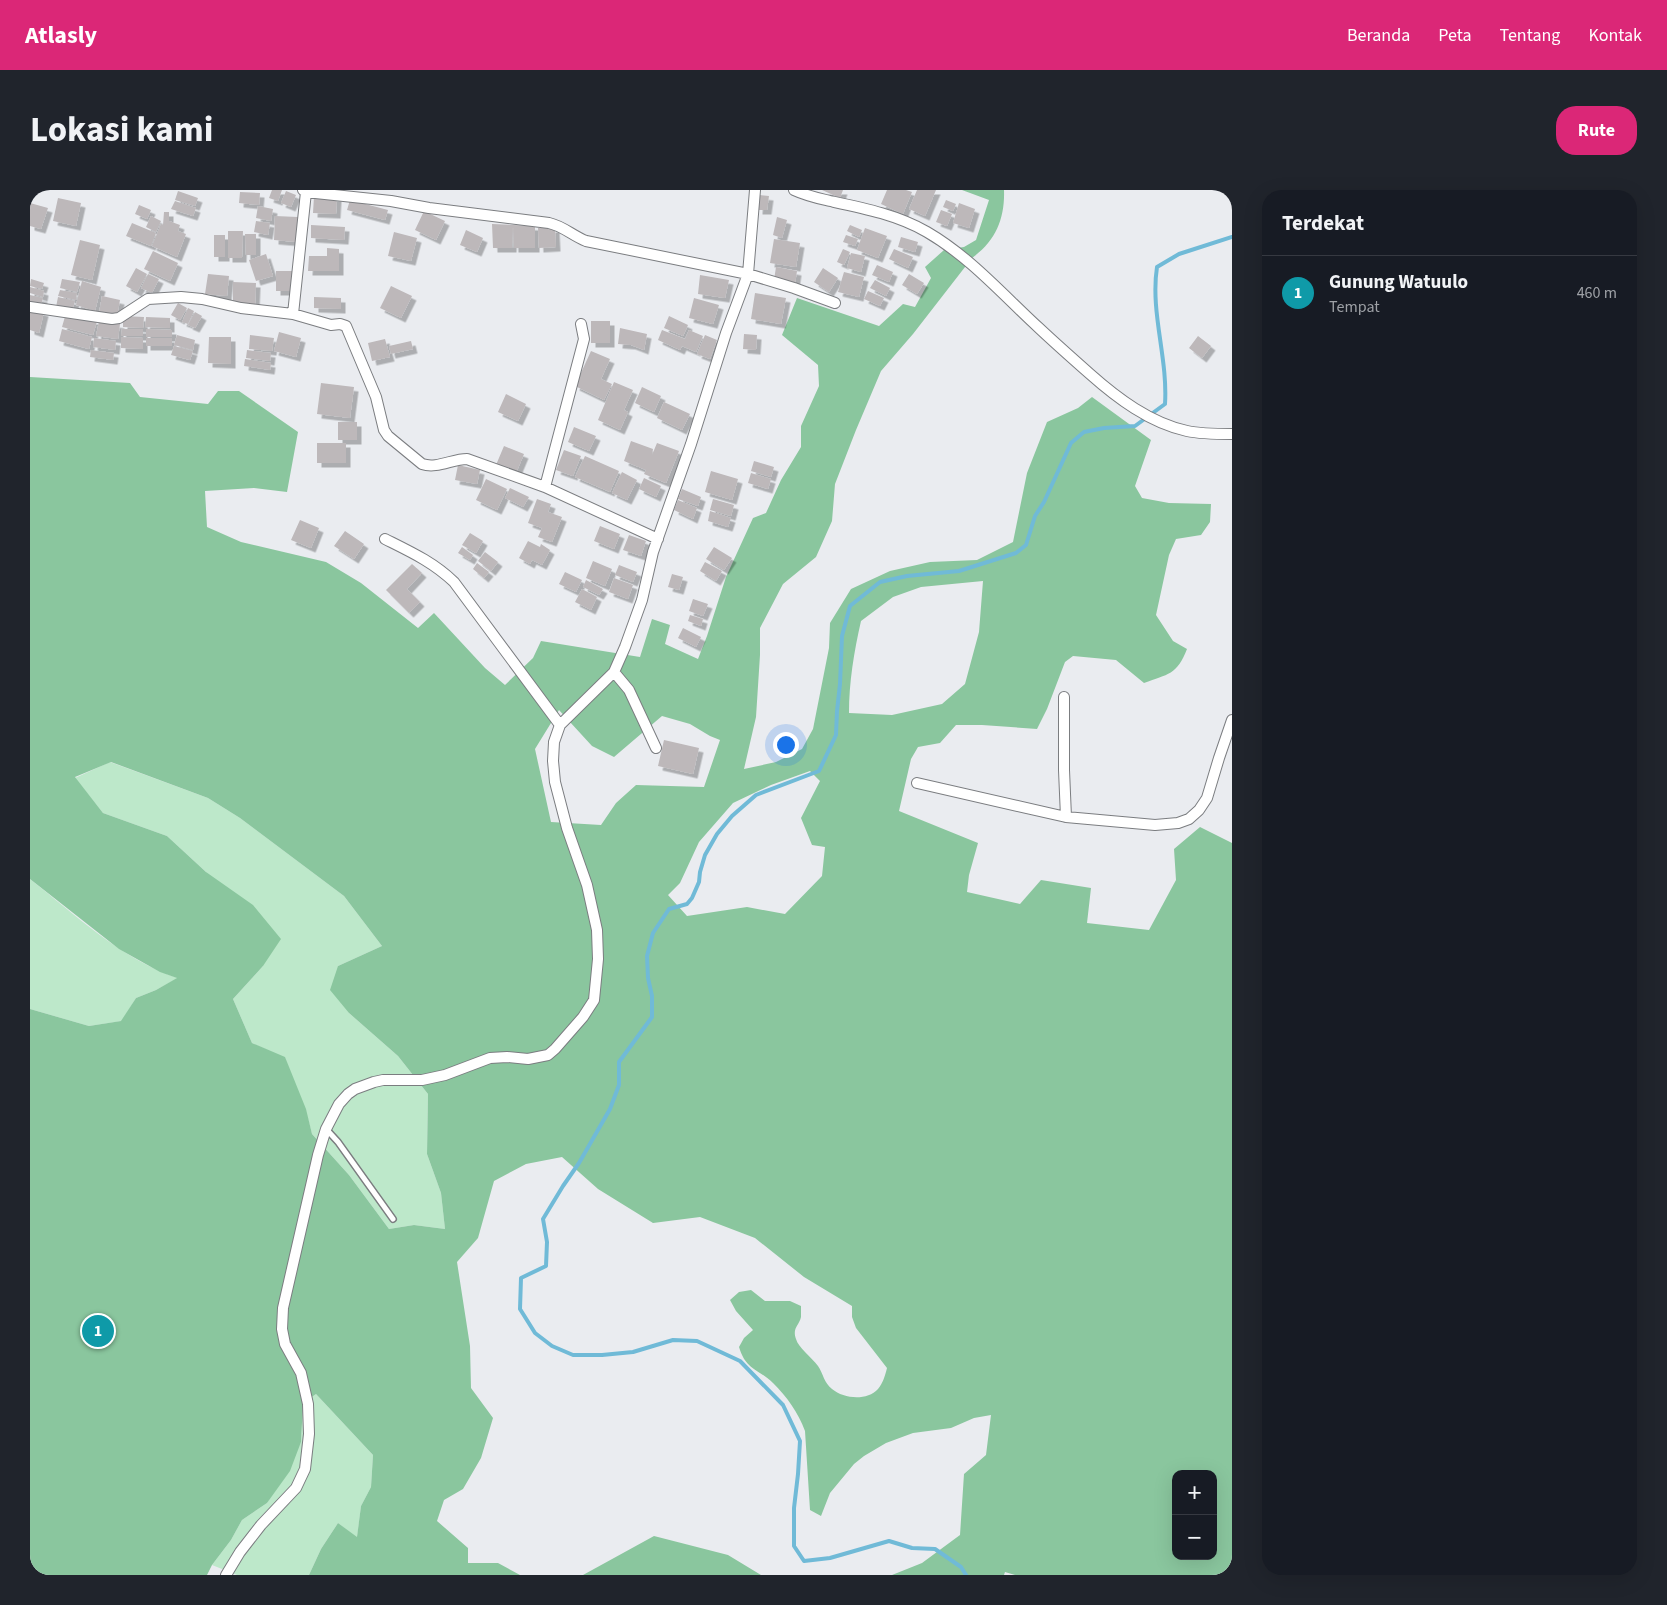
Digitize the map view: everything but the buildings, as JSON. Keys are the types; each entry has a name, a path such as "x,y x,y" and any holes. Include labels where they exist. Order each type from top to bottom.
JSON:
{"street":[{"path":"226,1575 240,1552 261,1525 296,1488 305,1469 309,1434 308,1404 301,1373 285,1344 282,1329 283,1308 311,1182 326,1129 339,1104 355,1089 374,1082 383,1080 422,1080 445,1075 490,1058 528,1059 548,1055 583,1017 594,1000 598,959 597,930 587,885 567,828 555,782 554,742 560,725 614,672 625,647 642,600 658,539 694,436 726,333 748,274 755,190"},
{"path":"794,190 809,197 830,200 894,218 912,224 929,233 985,276 1083,368 1108,389 1138,410 1186,431 1232,434"},
{"path":"293,314 304,191 549,223 558,225 586,241 748,274 835,303"},
{"path":"30,307 112,319 119,318 148,299 181,297 202,299 241,308 293,314 332,325 340,324 346,326 376,397 384,430 388,436 422,464 434,466 467,459 545,487 658,539"},
{"path":"545,487 584,339 581,324"},
{"path":"385,540 424,558 454,582 560,725"},
{"path":"614,672 629,690 656,748"},
{"path":"1064,697 1066,816"},
{"path":"917,784 1066,816 1169,825 1189,819 1200,810 1207,798 1218,758 1232,720"}],"lane":[{"path":"326,1129 338,1142 393,1219"}],"green space":[{"path":"962,190 1004,190 1001,219 993,236 972,258 913,334 881,371 835,484 832,521 816,557 783,584 760,628 756,717 744,769 776,762 802,749 813,729 829,648 830,623 851,589 890,571 930,562 977,560 1013,542 1027,473 1047,422 1078,408 1092,397 1151,440 1135,486 1142,498 1169,503 1211,504 1210,522 1201,535 1176,539 1169,555 1156,615 1173,641 1187,649 1175,669 1166,675 1144,683 1116,660 1073,656 1065,662 1047,709 1037,729 956,725 940,743 918,747 911,759 899,811 978,843 969,875 967,892 1020,904 1041,880 1091,888 1087,923 1149,930 1176,880 1174,849 1200,827 1232,843 1232,1575 1015,1575 1005,1572 1004,1575 892,1575 922,1563 960,1535 964,1474 986,1455 991,1415 974,1418 951,1428 913,1433 886,1443 854,1464 830,1493 821,1516 810,1510 805,1431 792,1405 783,1394 773,1383 749,1365 742,1355 739,1347 744,1338 753,1330 736,1311 730,1300 739,1292 751,1290 765,1301 790,1301 801,1306 801,1317 795,1330 799,1345 818,1366 827,1384 832,1389 849,1397 862,1397 878,1389 884,1379 887,1368 856,1328 852,1317 852,1306 804,1277 755,1238 700,1217 653,1223 598,1189 562,1157 526,1164 494,1181 478,1238 457,1262 470,1346 471,1388 493,1418 481,1458 463,1489 444,1500 437,1521 468,1548 468,1563 498,1563 520,1575 309,1575 321,1549 338,1523 357,1537 361,1506 371,1487 373,1455 316,1394 303,1403 301,1442 290,1471 267,1503 242,1520 207,1575 30,1575 30,1009 89,1026 121,1021 136,998 156,990 177,978 160,972 119,949 30,879 30,377 130,383 140,397 208,404 218,391 239,391 298,432 287,492 254,488 205,491 207,527 241,542 326,562 361,583 418,628 434,613 485,668 505,685 533,658 541,641 640,657 652,619 670,625 665,644 698,659 726,577 753,518 766,513 781,480 801,447 801,426 819,386 818,365 782,335 797,298 879,326 903,304 915,307 931,278 925,267 944,250 964,247 976,240 989,200","holes":["983,581 979,632 965,684 942,704 892,715 849,713 852,667 861,621 893,597 921,587","559,710 592,746 614,757 662,716 690,724 720,740 704,787 636,785 616,803 601,825 551,822 535,749","111,762 208,798 240,818 344,896 382,946 338,966 330,990 349,1013 398,1056 428,1094 427,1154 441,1193 445,1229 414,1225 389,1229 349,1175 312,1134 306,1109 285,1057 252,1043 233,999 263,966 281,939 253,905 206,872 167,836 103,813 75,777","810,771 820,781 801,818 812,845 825,847 822,876 785,914 747,907 687,916 668,895 680,883 699,842 733,803 771,785"]},
{"path":"110,762 208,798 240,818 344,896 382,946 338,966 349,1013 398,1056 428,1094 427,1154 441,1193 445,1229 414,1225 389,1229 349,1175 312,1134 285,1058 252,1043 233,999 263,966 206,872 167,836 103,813 75,778"},
{"path":"30,879 119,948 138,960 178,978 136,998 122,1021 89,1026 30,1009"},
{"path":"316,1394 373,1455 371,1487 361,1506 357,1538 338,1523 321,1549 309,1575 237,1575 212,1565 231,1540 242,1520 267,1503 301,1442 303,1402"},
{"path":"654,1536 728,1555 761,1575 583,1575"}],"waterway":[{"path":"966,1575 961,1567 935,1549 912,1548 889,1541 830,1558 804,1561 794,1546 794,1508 800,1441 783,1405 740,1361 697,1341 673,1340 633,1352 573,1355 552,1346 535,1333 520,1309 521,1278 546,1266 547,1242 543,1219 579,1163 610,1109 619,1085 619,1062 652,1017 652,996 648,978 647,956 653,933 669,909 687,904 692,898 699,882 705,855 717,834 732,816 756,795 819,771 836,735 842,636 850,606 880,582 907,576 959,571 1016,553 1026,545 1035,516 1044,502 1071,443 1084,432 1104,428 1135,426 1165,404 1164,370 1157,318 1155,284 1157,267 1179,254 1232,237"}],"place":[{"name":"Gunung Watuulo","path":"98,1331"}]}
